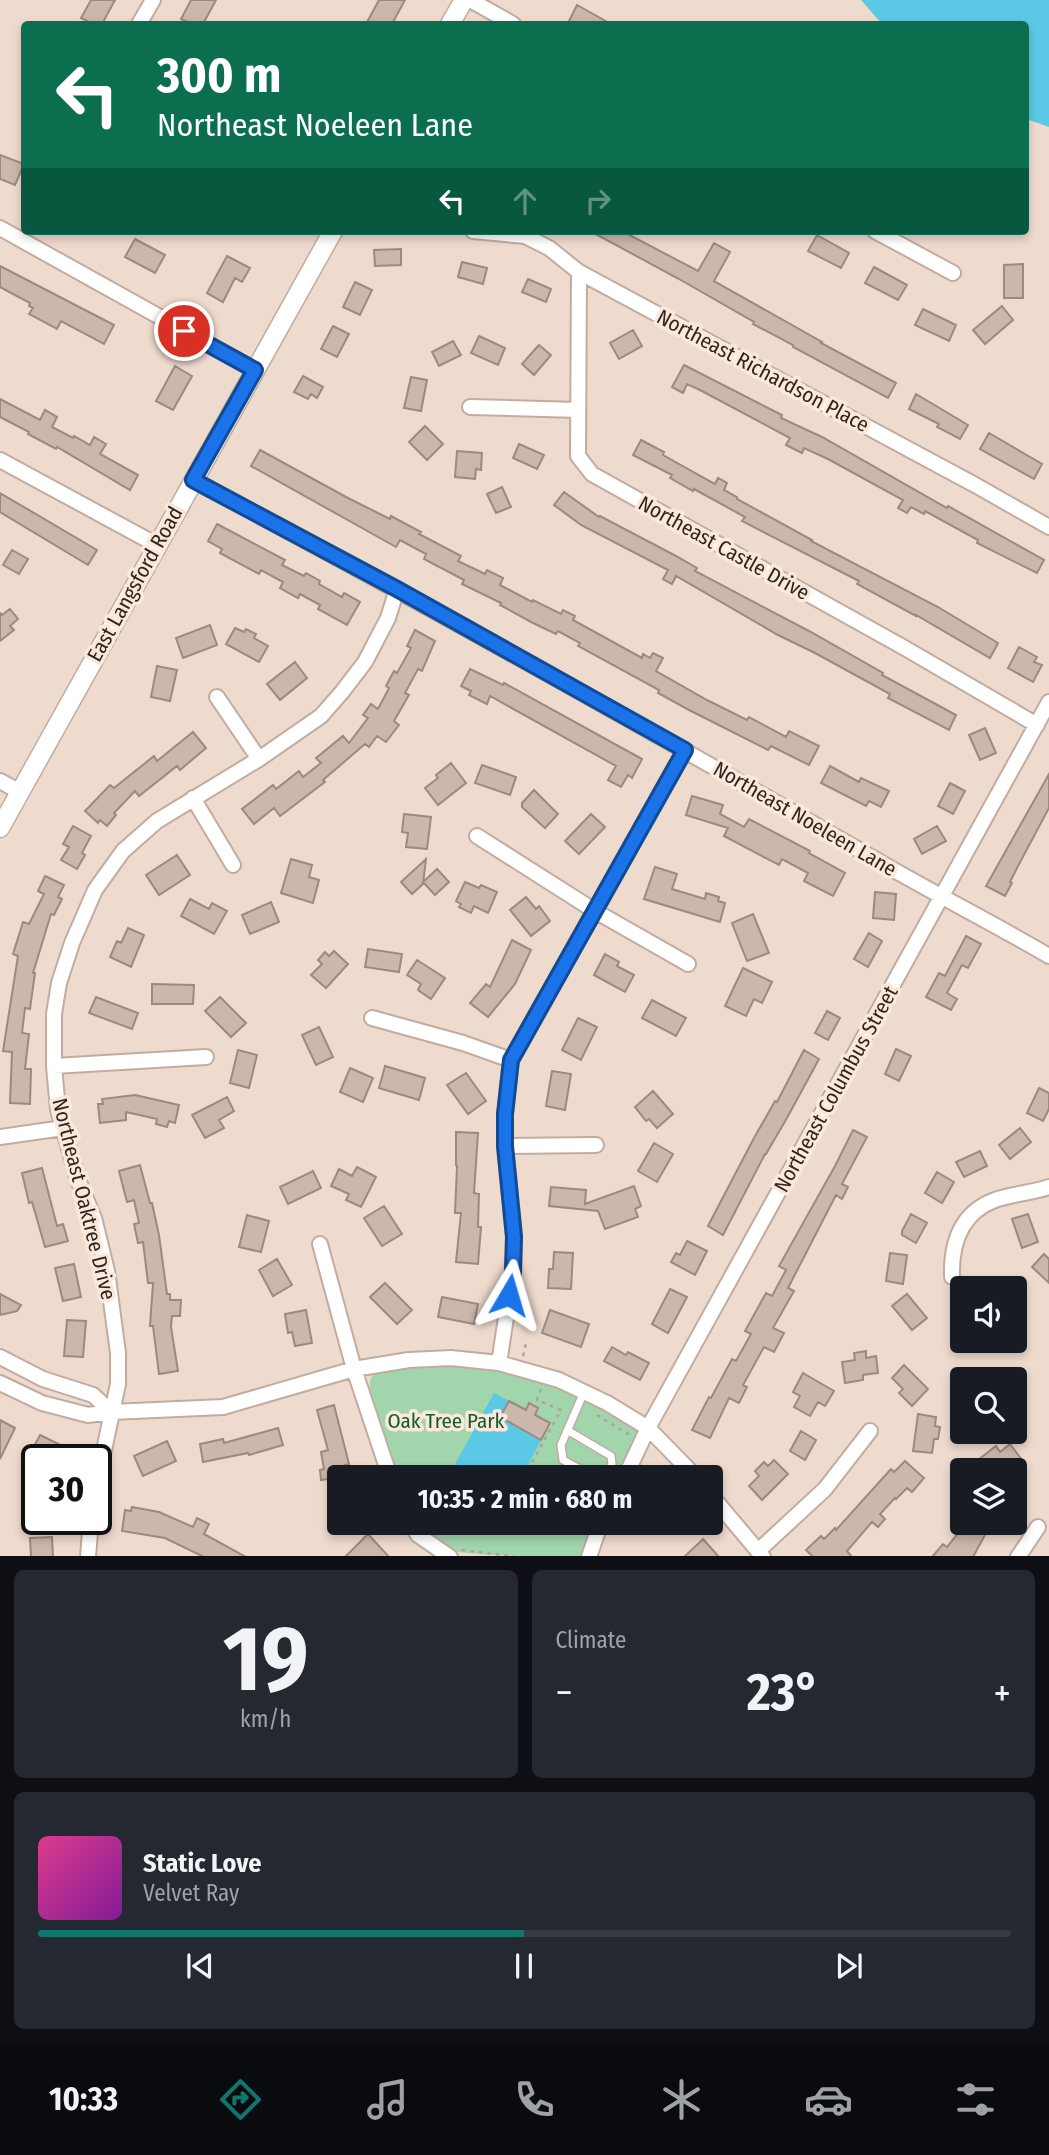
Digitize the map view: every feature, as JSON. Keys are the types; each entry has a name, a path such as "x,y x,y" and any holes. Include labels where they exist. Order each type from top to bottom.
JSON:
{"street":[{"path":"141,21 152,0"},
{"path":"452,21 464,0"},
{"path":"470,0 508,21"},
{"path":"0,228 21,235"},
{"path":"22,235 255,370"},
{"name":"East Langsford Road","path":"0,828 331,235"},
{"name":"Northeast Richardson Place","path":"515,235 525,236 549,248 579,272 1049,527"},
{"path":"882,235 953,273"},
{"name":"Northeast Castle Drive","path":"579,272 578,456 592,474 903,647 1037,725"},
{"path":"470,407 578,410"},
{"path":"0,460 157,545"},
{"name":"Northeast Noeleen Lane","path":"193,480 397,589 1049,956"},
{"name":"Northeast Oaktree Drive","path":"105,1444 118,1384 118,1353 107,1272 93,1218 78,1180 58,1110 54,1066 54,1014 59,983 72,943 95,890 123,850 157,821 259,759 321,716 365,662 382,629 397,589"},
{"path":"217,697 259,759"},
{"name":"Northeast Columbus Street","path":"631,1465 648,1428 1049,702"},
{"path":"499,1363 513,1272 514,1237 505,1146 505,1114 511,1060 685,750"},
{"path":"0,781 20,792"},
{"path":"193,798 233,865"},
{"path":"477,836 596,911 688,964"},
{"path":"372,1018 463,1043 511,1060"},
{"path":"54,1066 206,1057"},
{"path":"0,1137 63,1128"},
{"path":"505,1146 596,1145"},
{"path":"952,1276 951,1257 955,1240 971,1215 996,1200 1049,1187"},
{"path":"320,1244 354,1369 386,1465"},
{"path":"0,1357 43,1379 93,1395 111,1412"},
{"path":"0,1383 42,1403 88,1415 223,1406 354,1369 409,1360 451,1358 499,1363 559,1380 581,1398 648,1428 684,1465"},
{"path":"723,1510 760,1554 825,1489 870,1431"},
{"path":"1018,1556 1038,1527"},
{"path":"88,1556 90,1535"},
{"path":"418,1535 451,1551"},
{"path":"589,1556 596,1535"}],"lane":[{"path":"573,1465 563,1460 561,1446 581,1398"},
{"path":"567,1430 611,1456 610,1465"}],"path":[{"path":"523,1358 526,1343"},
{"path":"531,1465 561,1410 537,1400 542,1386"},
{"path":"581,1398 640,1446"},
{"path":"451,1551 518,1556"}],"green space":[{"name":"Oak Tree Park","path":"433,1362 486,1366 535,1378 630,1422 639,1433 624,1465 391,1465 373,1410 370,1381 375,1372"},
{"path":"427,1535 591,1535 583,1556 491,1555 457,1552 438,1544"}],"water":[{"path":"861,0 1049,0 1049,127 1029,120 1029,21 879,21"},
{"path":"494,1393 509,1401 500,1417 541,1440 528,1465 455,1465"}],"building":[{"path":"91,0 115,0 104,21 87,21 81,18"},
{"path":"191,0 216,0 205,21 181,19"},
{"path":"379,0 405,0 394,21 368,21"},
{"path":"577,5 606,21 569,21"},
{"path":"0,155 21,163 21,171 15,185 0,179"},
{"path":"597,235 630,235 698,271 714,243 730,252 714,281 896,383 888,398 793,347 679,279"},
{"path":"817,235 849,253 841,268 808,251"},
{"path":"135,239 165,255 155,273 125,257"},
{"path":"401,249 401,265 375,266 374,250"},
{"path":"227,256 250,268 242,282 235,278 223,302 207,293"},
{"path":"462,262 487,268 483,284 458,277"},
{"path":"1023,264 1023,298 1004,298 1004,265"},
{"path":"0,266 114,325 104,344 61,321 57,329 29,314 33,308 29,306 30,303 0,287"},
{"path":"874,267 907,285 898,300 865,283"},
{"path":"528,279 551,289 546,302 522,292"},
{"path":"355,282 372,290 360,315 343,307"},
{"path":"1002,306 1013,320 985,344 973,330"},
{"path":"923,309 956,325 949,341 915,325"},
{"path":"333,326 349,334 337,357 321,349"},
{"path":"633,330 642,346 619,359 610,343"},
{"path":"479,336 505,348 498,365 471,353"},
{"path":"453,341 461,355 439,366 432,352"},
{"path":"539,345 551,355 534,375 522,364"},
{"path":"684,365 782,415 781,418 822,437 1044,560 1037,573 977,543 978,540 925,511 924,514 911,507 907,513 898,508 903,500 828,459 804,448 802,453 786,445 790,438 700,390 687,384 683,393 672,387"},
{"path":"175,366 192,376 173,410 156,401"},
{"path":"303,376 323,387 317,398 311,394 308,399 294,392"},
{"path":"411,377 427,380 421,411 404,408"},
{"path":"916,394 968,425 960,439 937,427 939,424 909,409"},
{"path":"0,399 40,420 45,410 57,417 52,427 90,445 94,437 106,444 100,454 138,475 130,490 0,417"},
{"path":"425,426 443,444 427,460 409,442"},
{"path":"989,433 1042,464 1034,479 980,449"},
{"path":"641,440 715,484 718,478 727,483 724,490 737,499 938,607 998,643 990,658 857,584 859,581 742,521 745,517 694,489 693,491 670,478 672,475 633,455"},
{"path":"519,444 544,455 537,469 513,458"},
{"path":"260,450 348,498 421,532 419,534 461,556 458,561 485,574 487,570 503,578 500,585 532,602 533,600 561,614 563,610 575,616 573,620 642,658 643,654 650,658 653,653 663,658 656,671 707,700 747,720 749,717 786,737 789,731 819,746 809,765 771,746 768,750 689,710 658,693 659,690 578,646 580,643 558,631 556,634 531,622 500,605 501,603 462,584 464,580 424,559 426,554 400,540 396,547 251,466"},
{"path":"457,451 482,453 481,470 476,469 475,479 455,477"},
{"path":"502,487 511,507 496,513 487,494"},
{"path":"564,492 599,517 676,556 697,568 695,571 809,631 956,715 949,730 888,698 890,694 778,635 676,576 672,584 663,579 668,570 581,525 554,505"},
{"path":"0,493 97,550 88,565 0,512"},
{"path":"217,524 285,560 282,565 304,576 306,573 342,597 344,593 360,602 347,625 318,609 320,605 300,594 298,598 280,588 283,582 261,570 259,574 220,553 222,549 208,541"},
{"path":"12,550 28,559 19,574 3,565"},
{"path":"10,609 18,619 10,626 14,630 0,641 0,613 2,615"},
{"path":"210,625 217,645 183,658 176,638"},
{"path":"235,628 256,634 254,638 268,646 259,662 226,644"},
{"path":"415,630 435,641 422,671 418,669 405,693 409,695 394,721 399,725 386,742 377,736 369,747 365,744 323,780 325,782 280,816 274,808 254,824 242,809 273,785 276,789 299,771 303,777 321,763 316,758 343,736 349,743 368,718 363,715 371,704 378,709 394,671 397,673 411,648 407,646"},
{"path":"1019,647 1037,657 1034,662 1042,665 1033,682 1008,668"},
{"path":"295,662 307,678 280,700 267,684"},
{"path":"157,666 177,670 170,701 151,697"},
{"path":"470,669 503,685 504,683 642,759 632,778 628,775 621,787 608,780 616,766 490,696 487,704 469,695 471,691 461,686"},
{"path":"985,728 996,753 980,760 969,735"},
{"path":"193,732 206,748 180,770 177,766 139,796 135,791 114,813 116,815 107,826 100,820 98,823 85,811 110,785 114,788 154,756 157,761"},
{"path":"451,763 466,783 438,805 425,788"},
{"path":"482,765 516,777 510,795 475,783"},
{"path":"830,766 859,782 861,778 889,791 881,807 869,801 866,806 821,783"},
{"path":"1049,774 1049,808 1005,896 986,886"},
{"path":"950,783 965,791 953,814 938,806"},
{"path":"534,790 558,814 545,828 522,807 522,803"},
{"path":"692,796 723,805 720,814 744,827 749,819 845,873 833,896 804,881 808,873 782,859 779,865 724,836 728,828 686,815"},
{"path":"404,814 431,817 427,849 406,847 408,833 402,832"},
{"path":"591,814 605,827 579,854 565,841"},
{"path":"73,826 91,836 77,869 61,860 69,847 63,844"},
{"path":"937,826 946,841 922,854 914,839"},
{"path":"177,855 190,875 159,895 146,875"},
{"path":"291,859 312,865 309,877 319,880 313,903 281,893"},
{"path":"426,859 423,884 412,894 401,882"},
{"path":"655,867 677,874 672,889 705,899 706,893 719,897 718,901 725,903 720,922 644,899"},
{"path":"437,869 449,882 435,895 423,882"},
{"path":"45,876 64,885 58,897 62,899 54,915 51,914 33,973 30,1009 25,1008 22,1033 29,1034 25,1069 31,1069 30,1104 10,1103 12,1052 3,1051 18,956 13,954 23,922 29,924 44,894 38,891"},
{"path":"465,882 497,892 488,913 474,906 471,913 459,907 461,904 456,901"},
{"path":"875,892 896,894 894,920 873,918"},
{"path":"526,897 536,909 539,906 550,921 531,936 510,910"},
{"path":"190,899 209,909 212,903 227,911 214,934 181,916"},
{"path":"271,902 279,922 250,934 242,915"},
{"path":"753,914 769,953 747,961 732,923"},
{"path":"128,928 144,935 131,967 110,957 117,941 121,943"},
{"path":"869,933 882,941 868,967 854,959"},
{"path":"966,936 981,944 968,968 962,965 947,993 957,999 951,1010 926,997 939,973 945,976"},
{"path":"512,940 531,950 515,984 488,1017 470,1003 486,984 490,987"},
{"path":"368,949 402,954 399,972 365,967"},
{"path":"334,951 348,964 326,988 311,975 322,964 318,960 325,952 329,956"},
{"path":"605,954 619,962 617,966 634,975 625,992 594,975"},
{"path":"417,960 445,978 431,999 418,990 421,984 407,975"},
{"path":"743,968 772,982 762,1003 754,999 746,1016 725,1006"},
{"path":"152,984 194,985 193,1004 152,1004"},
{"path":"96,997 138,1013 132,1029 89,1013"},
{"path":"220,997 246,1023 231,1037 205,1011"},
{"path":"652,1000 686,1018 676,1036 642,1018"},
{"path":"827,1011 840,1018 828,1040 815,1033"},
{"path":"578,1018 597,1027 581,1060 562,1050"},
{"path":"319,1027 333,1057 316,1065 302,1035"},
{"path":"896,1049 911,1056 899,1081 885,1074"},
{"path":"238,1050 257,1055 249,1088 230,1083"},
{"path":"804,1050 819,1059 723,1235 708,1226"},
{"path":"385,1066 425,1078 419,1100 379,1088"},
{"path":"350,1068 373,1078 363,1102 340,1092"},
{"path":"552,1071 571,1074 565,1110 546,1106"},
{"path":"466,1073 486,1101 468,1114 447,1085"},
{"path":"1039,1088 1049,1093 1049,1109 1043,1121 1027,1113"},
{"path":"653,1091 673,1114 657,1128 649,1119 646,1121 635,1107"},
{"path":"135,1095 179,1105 175,1123 169,1121 167,1127 156,1124 157,1119 126,1112 126,1120 100,1123 98,1104 103,1104 102,1099"},
{"path":"227,1097 234,1111 219,1120 224,1128 205,1138 192,1115"},
{"path":"1020,1128 1031,1142 1010,1159 999,1145"},
{"path":"853,1130 867,1137 842,1184 848,1187 842,1199 836,1195 788,1288 794,1291 773,1328 784,1333 774,1352 764,1347 743,1385 747,1387 739,1403 729,1398 710,1438 692,1430 732,1359 736,1361 751,1334 745,1331 766,1293 772,1296 786,1270 779,1266"},
{"path":"456,1132 478,1133 474,1193 479,1194 478,1227 481,1227 478,1264 456,1262 461,1213 455,1213"},
{"path":"654,1143 673,1154 657,1182 638,1171"},
{"path":"980,1151 987,1166 964,1177 956,1162"},
{"path":"140,1165 159,1235 167,1294 170,1294 170,1300 181,1300 180,1316 172,1316 171,1327 178,1371 159,1374 153,1326 150,1326 153,1283 148,1283 143,1242 138,1243 134,1224 139,1223 134,1200 127,1202 119,1171"},
{"path":"357,1167 376,1177 361,1207 346,1200 349,1194 331,1186 339,1169 352,1176"},
{"path":"42,1168 57,1226 63,1224 68,1241 45,1247 32,1202 29,1203 22,1173"},
{"path":"313,1171 321,1188 288,1204 280,1187"},
{"path":"937,1172 954,1182 942,1203 925,1193"},
{"path":"634,1186 641,1206 635,1209 638,1217 605,1229 598,1211 549,1206 551,1187 586,1190 585,1204"},
{"path":"384,1206 402,1234 382,1246 364,1218"},
{"path":"911,1214 927,1223 916,1243 902,1235"},
{"path":"1028,1214 1038,1242 1022,1248 1012,1219"},
{"path":"247,1215 269,1221 261,1252 239,1247"},
{"path":"687,1241 707,1251 695,1275 671,1262 676,1253 680,1255"},
{"path":"554,1252 573,1253 571,1289 548,1288 549,1269 553,1269"},
{"path":"890,1253 907,1255 903,1284 886,1281"},
{"path":"1044,1254 1049,1259 1049,1283 1032,1267"},
{"path":"277,1259 292,1285 273,1296 259,1270"},
{"path":"74,1264 81,1297 63,1301 55,1268"},
{"path":"385,1283 412,1310 397,1324 370,1297"},
{"path":"670,1289 687,1297 668,1333 652,1324"},
{"path":"0,1294 21,1305 17,1311 0,1315"},
{"path":"907,1294 927,1318 912,1330 892,1306"},
{"path":"442,1297 478,1304 474,1324 438,1317"},
{"path":"306,1310 312,1343 295,1346 292,1332 288,1333 285,1314"},
{"path":"550,1310 589,1324 581,1347 542,1333"},
{"path":"67,1320 86,1321 83,1357 64,1356"},
{"path":"612,1347 649,1363 640,1380 604,1361"},
{"path":"866,1351 866,1358 876,1356 878,1373 863,1375 863,1380 845,1383 842,1362 855,1360 854,1353"},
{"path":"904,1365 928,1389 912,1406 899,1393 903,1389 892,1378"},
{"path":"803,1373 834,1391 825,1406 818,1402 810,1416 794,1407 800,1396 793,1392"},
{"path":"509,1401 526,1410 529,1403 538,1408 535,1415 550,1423 541,1440 500,1417"},
{"path":"334,1405 349,1464 327,1465 327,1479 321,1480 320,1470 324,1469 321,1452 328,1450 317,1410"},
{"path":"918,1414 936,1417 935,1426 940,1427 938,1439 934,1439 932,1453 913,1451"},
{"path":"0,1420 15,1428 0,1459"},
{"path":"278,1428 283,1445 249,1455 248,1453 203,1462 200,1444 223,1439 224,1443"},
{"path":"801,1431 816,1440 805,1460 790,1451"},
{"path":"40,1435 59,1444 35,1444"},
{"path":"167,1441 176,1461 143,1476 134,1456"},
{"path":"1010,1444 1020,1458 980,1458 996,1446 1000,1452"},
{"path":"774,1460 788,1474 762,1500 749,1486 759,1476 755,1471 764,1462 768,1466"},
{"path":"905,1461 924,1478 912,1492 907,1488 895,1498 880,1514 885,1519 878,1527 872,1522 847,1551 851,1556 812,1556 806,1550 821,1536 824,1539 835,1528 836,1530 891,1469 894,1472"},
{"path":"132,1507 159,1512 193,1527 197,1518 209,1524 204,1534 244,1556 202,1556 165,1538 122,1531 125,1510 131,1511"},
{"path":"369,1535 388,1556 346,1556"},
{"path":"957,1535 985,1535 974,1556 933,1556 943,1544 947,1547"},
{"path":"52,1537 53,1556 31,1556 30,1538"},
{"path":"703,1539 718,1556 685,1556"}],"route":[{"path":"184,331 255,370 193,480 397,589 685,750 511,1060 505,1114 505,1146 514,1237 509,1295"}]}
